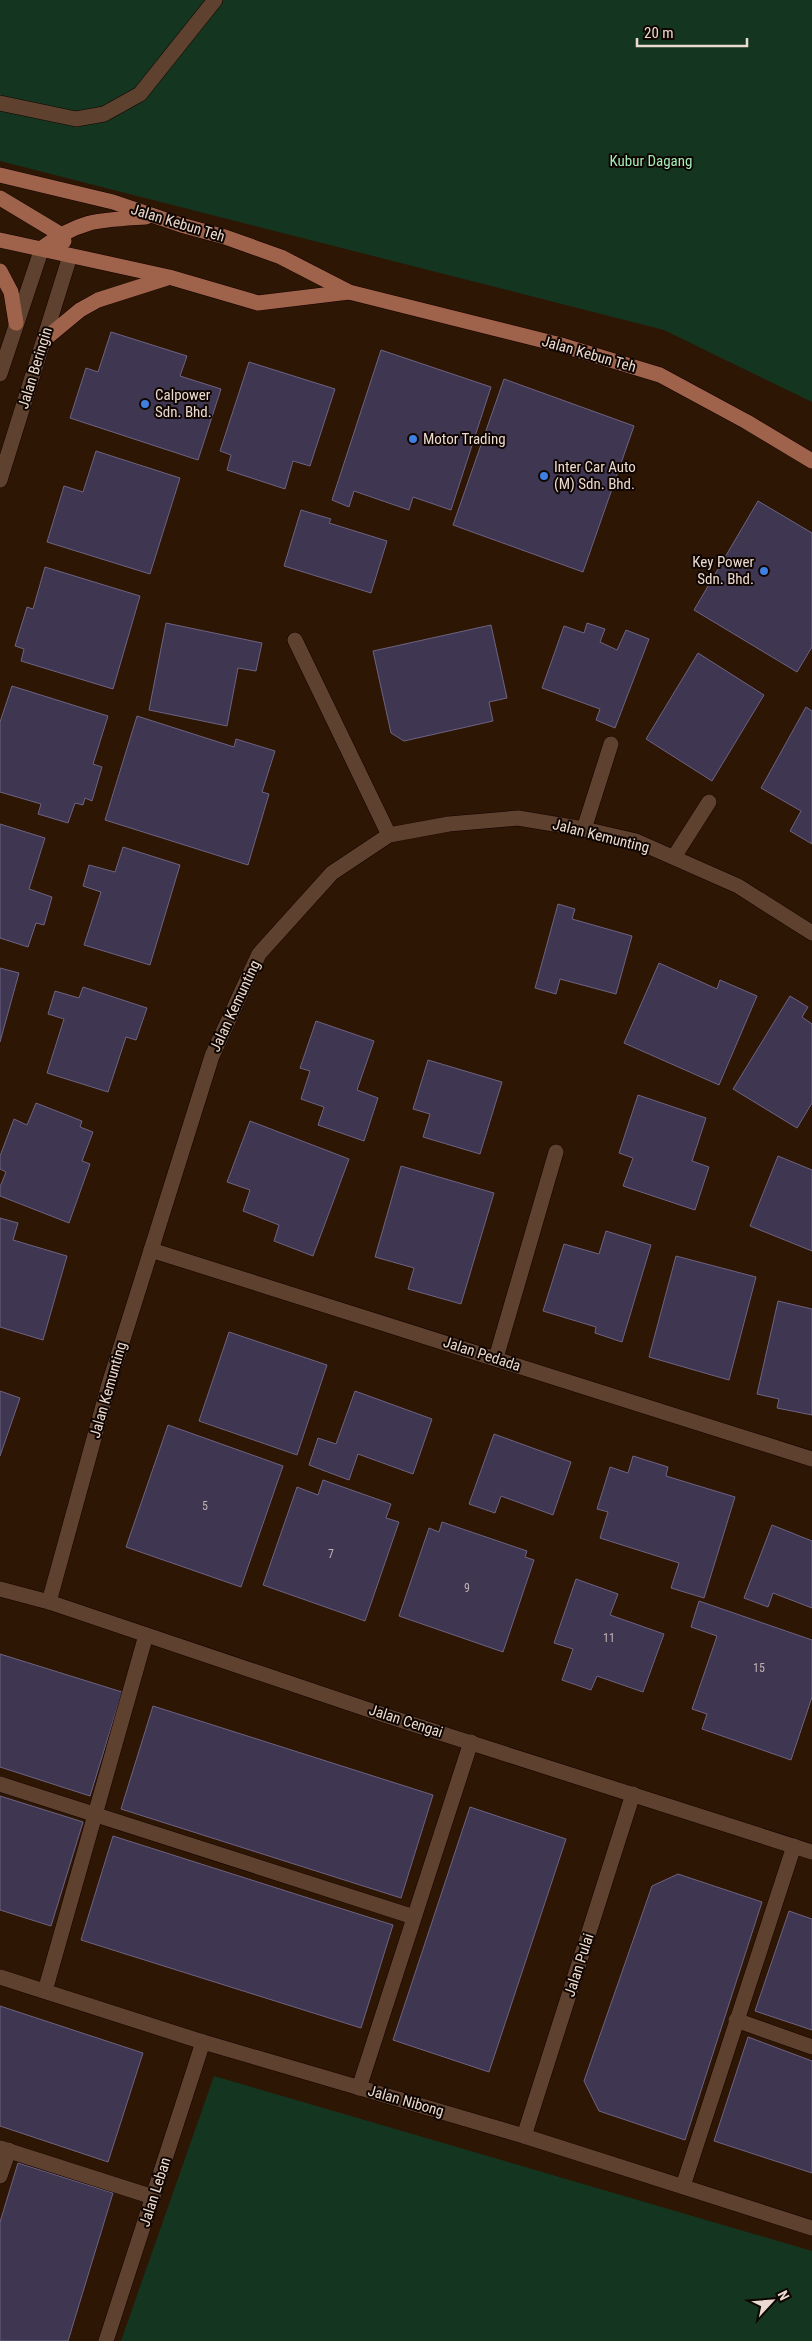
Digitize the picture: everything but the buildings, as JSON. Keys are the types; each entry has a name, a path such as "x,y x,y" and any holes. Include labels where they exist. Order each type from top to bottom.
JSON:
{"main road":[{"name":"Jalan Kebun Teh","path":"0,175 112,202 155,217 225,237 281,257 349,292 561,345 660,375 747,422 812,462"},
{"path":"0,198 60,234 70,256"},
{"path":"42,248 60,234 93,221 155,217"},
{"name":"Jalan Kebun Teh","path":"0,240 168,277 258,303 349,292"},
{"path":"0,271 11,292 16,323"},
{"path":"45,339 80,310 98,300 168,277"}],"street":[{"path":"0,103 76,119 104,114 140,94 215,0"},
{"name":"Jalan Beringin","path":"0,374 42,248"},
{"name":"Jalan Beringin","path":"0,480 70,256"},
{"path":"295,640 389,835"},
{"path":"584,829 611,744"},
{"path":"674,857 709,802"},
{"name":"Jalan Kemunting","path":"49,1602 109,1384 212,1056 259,954 332,873 389,835 449,824 518,818 584,829 636,841 738,886 812,933"},
{"path":"496,1358 556,1152"},
{"name":"Jalan Pedada","path":"151,1250 496,1358 812,1460"},
{"name":"Jalan Cengai","path":"0,1589 49,1602 471,1742 812,1852"},
{"path":"45,1991 146,1635"},
{"path":"359,2088 471,1742"},
{"path":"0,1784 414,1917"},
{"name":"Jalan Pulai","path":"524,2136 633,1794"},
{"path":"683,2186 794,1846"},
{"name":"Jalan Nibong","path":"0,1976 203,2042 524,2136 812,2228"},
{"path":"736,2020 812,2047"},
{"name":"Jalan Leban","path":"106,2341 203,2042"},
{"path":"0,2176 4,2149 153,2197"}],"green space":[{"name":"Kubur Dagang","path":"0,0 812,0 812,402 664,330 0,161"},
{"path":"214,2076 812,2251 812,2341 121,2341"}],"place":[{"name":"Calpower Sdn. Bhd.","path":"145,404"},
{"name":"Motor Trading","path":"413,439"},
{"name":"Inter Car Auto (M) Sdn. Bhd.","path":"544,476"},
{"name":"Key Power Sdn. Bhd.","path":"764,571"}]}
